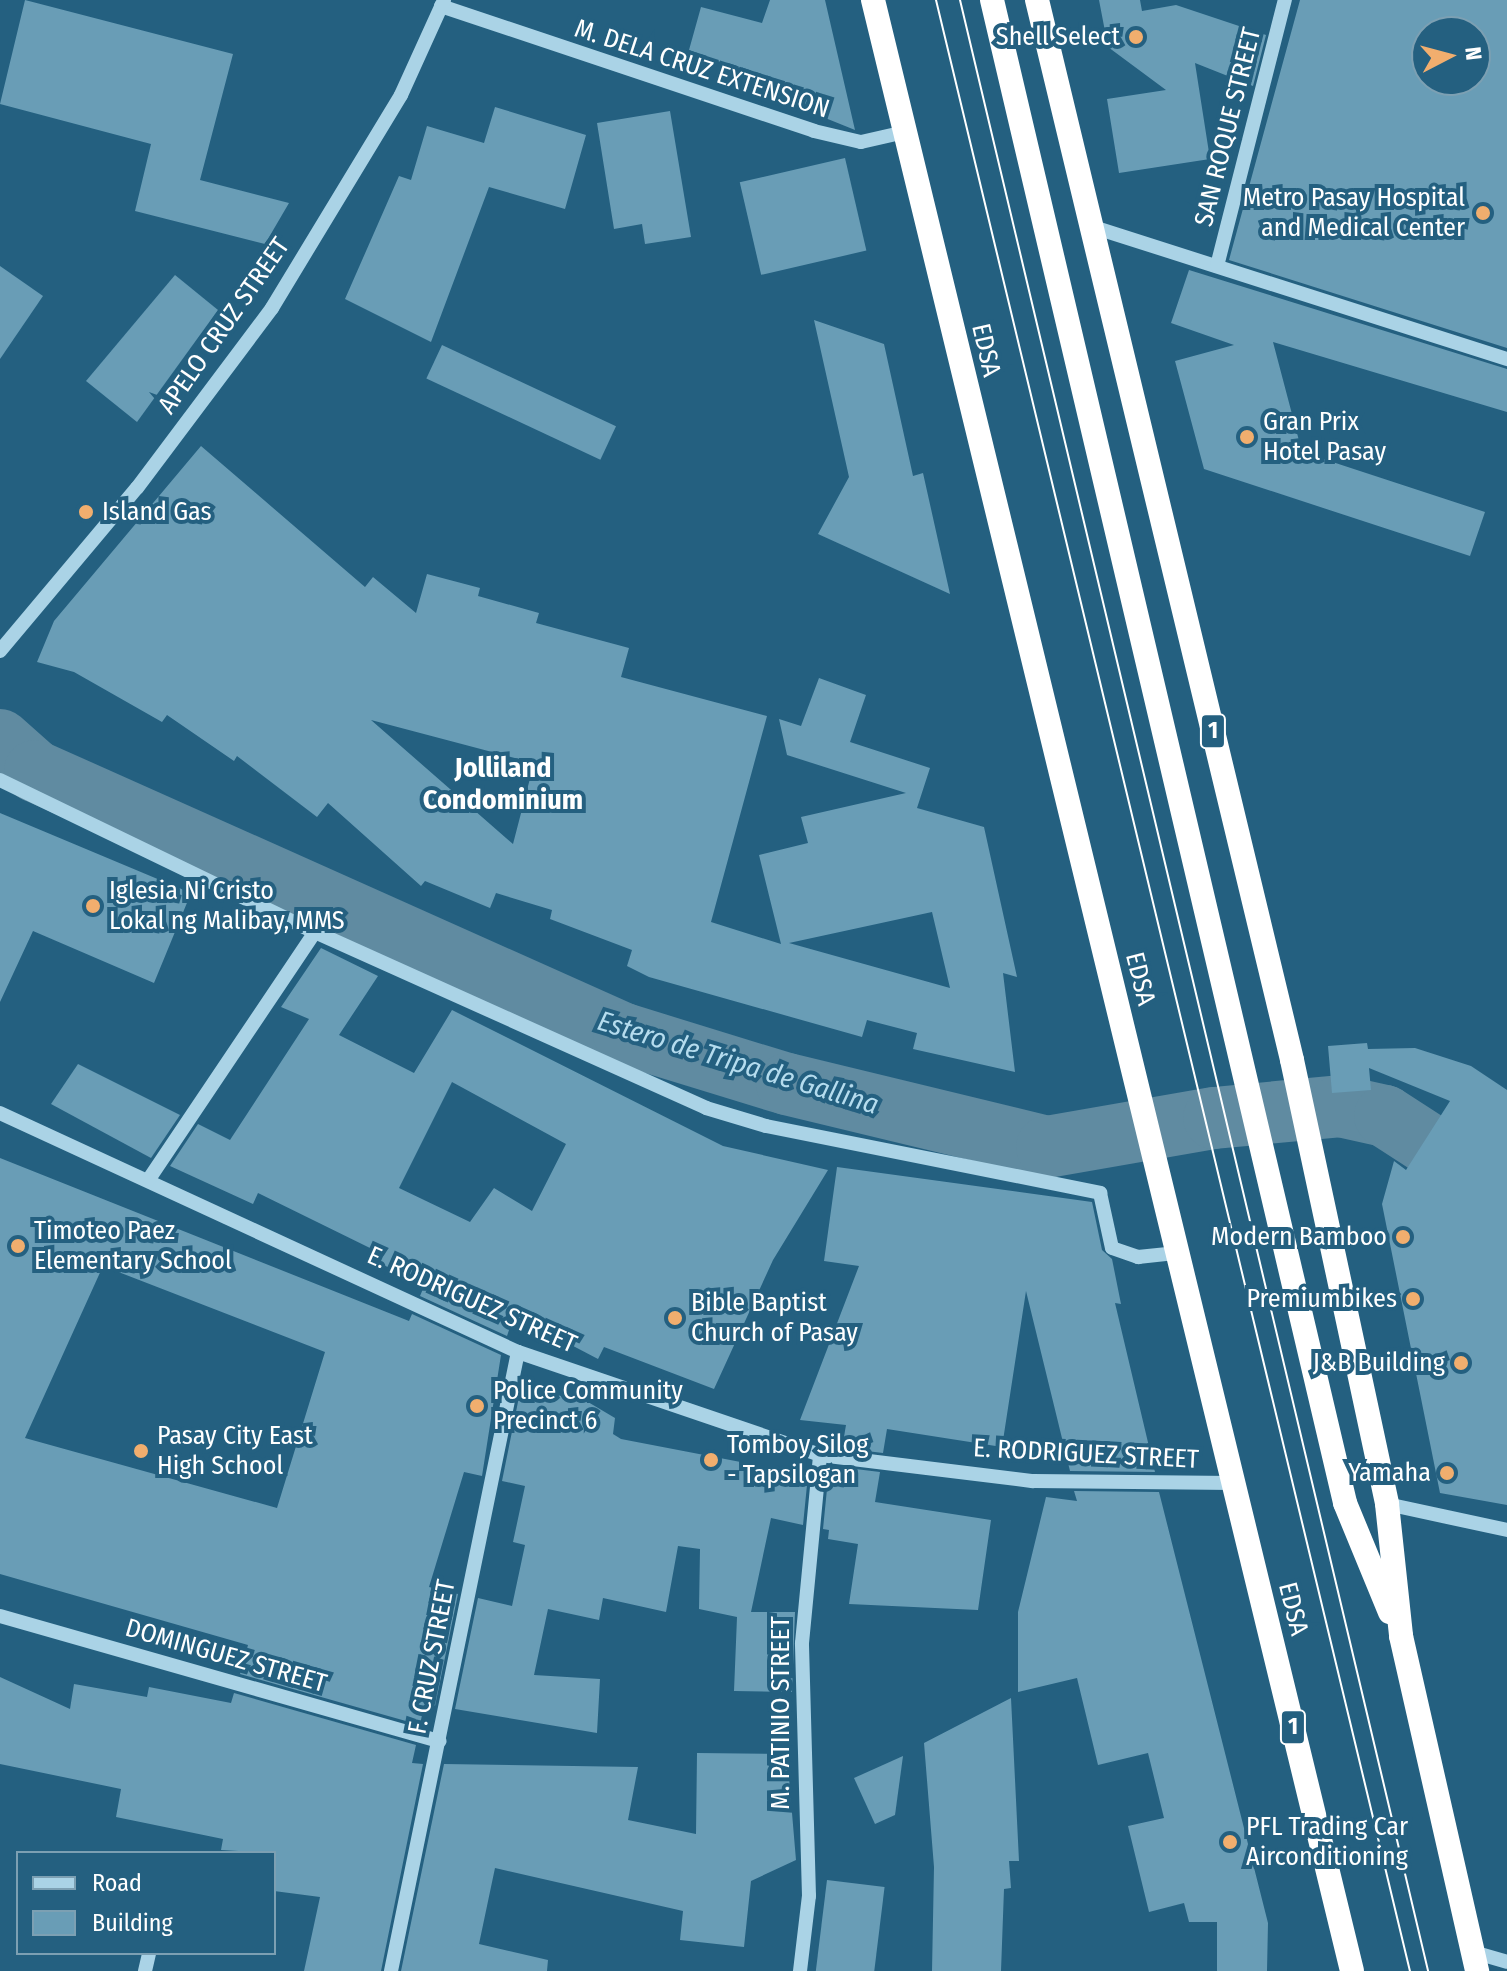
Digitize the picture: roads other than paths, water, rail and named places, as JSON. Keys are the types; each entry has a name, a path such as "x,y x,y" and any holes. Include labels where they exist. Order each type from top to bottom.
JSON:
{"highway":[{"name":"EDSA","path":"873,0 1172,1242 1352,1971"},
{"path":"992,0 1345,1503 1401,1636"},
{"name":"1","path":"1037,0 1292,1060 1387,1504 1401,1636 1475,1961"}],"street":[{"name":"SAN ROQUE STREET","path":"1217,266 1285,0"},
{"name":"M. DELA CRUZ EXTENSION","path":"443,3 814,131 861,142 905,132"},
{"name":"APELO CRUZ STREET","path":"0,651 137,488 272,308 401,95 443,3"},
{"path":"1090,226 1507,359"},
{"path":"0,780 315,932 706,1108 766,1126 1100,1193 1112,1248 1138,1257 1172,1242"},
{"path":"149,1179 315,932"},
{"name":"E. RODRIGUEZ STREET","path":"0,1113 149,1179 518,1352 820,1455 1033,1481 1233,1483"},
{"name":"F. CRUZ STREET","path":"391,1971 518,1352"},
{"name":"M. PATINIO STREET","path":"800,1971 809,1896 802,1643 820,1455"},
{"path":"1387,1504 1507,1530"},
{"name":"DOMINGUEZ STREET","path":"0,1616 440,1741"},
{"path":"1475,1961 1507,1962"}],"waterway":[{"name":"Estero de Tripa de Gallina","path":"0,740 35,771 624,1034 787,1084 1047,1147 1214,1118 1340,1106 1385,1116 1507,1195"}],"tram line":[{"path":"936,0 1410,1971"},
{"path":"960,0 1428,1971"}],"place":[{"name":"Shell Select","path":"1136,37"},
{"name":"Metro Pasay Hospital and Medical Center","path":"1483,213"},
{"name":"Gran Prix Hotel Pasay","path":"1247,437"},
{"name":"Island Gas","path":"86,512"},
{"name":"Iglesia Ni Cristo Lokal ng Malibay, MMS","path":"93,906"},
{"name":"Modern Bamboo","path":"1403,1237"},
{"name":"Timoteo Paez Elementary School","path":"18,1246"},
{"name":"Premiumbikes","path":"1413,1299"},
{"name":"Bible Baptist Church of Pasay","path":"675,1318"},
{"name":"J&B Building","path":"1461,1363"},
{"name":"Police Community Precinct 6","path":"477,1406"},
{"name":"Pasay City East High School","path":"141,1451"},
{"name":"Tomboy Silog - Tapsilogan","path":"711,1460"},
{"name":"Yamaha","path":"1447,1473"},
{"name":"PFL Trading Car Airconditioning","path":"1230,1842"}],"district":[{"name":"Jolliland Condominium","path":"503,784"}]}
